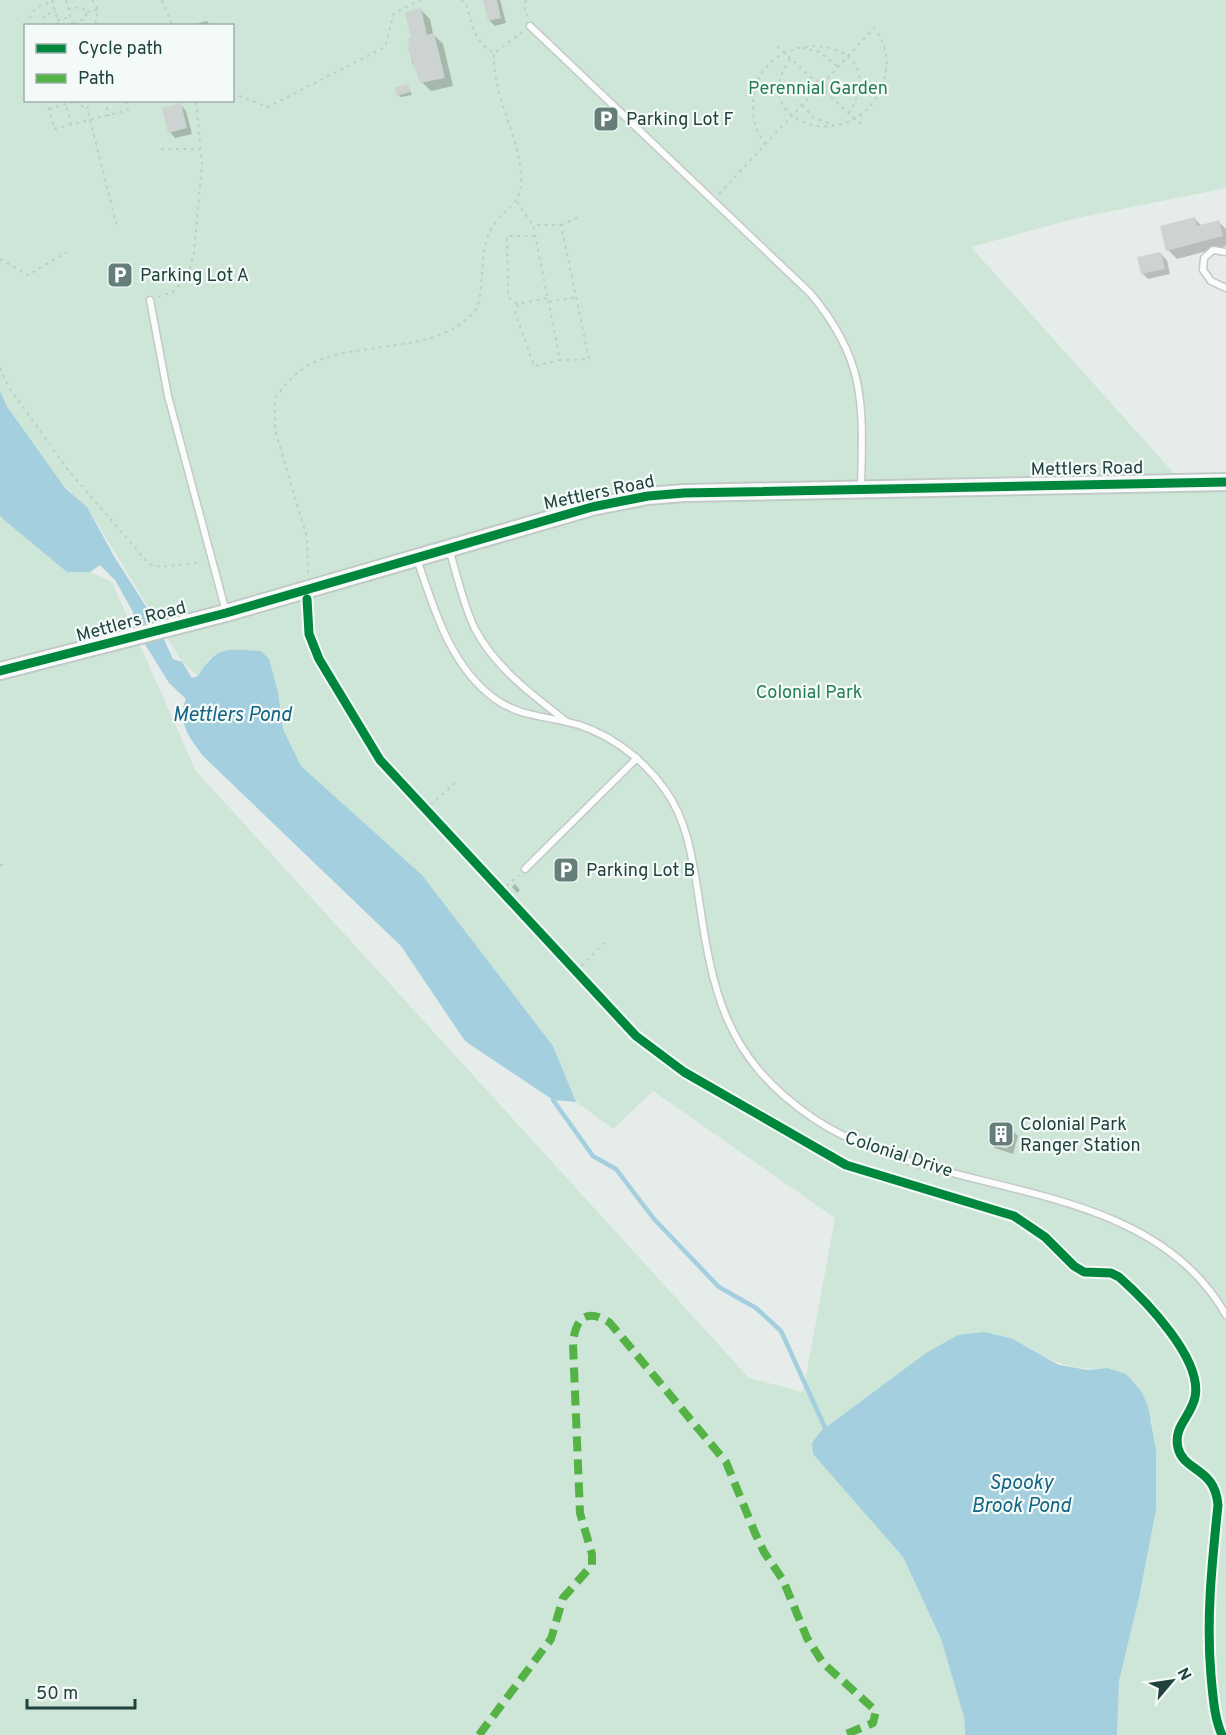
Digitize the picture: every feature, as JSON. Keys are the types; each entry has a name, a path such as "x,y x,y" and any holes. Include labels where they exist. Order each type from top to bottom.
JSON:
{"street":[{"name":"Mettlers Road","path":"0,671 165,630 592,507 648,496 861,489 1226,482"}],"lane":[{"path":"531,26 810,293 835,327 848,351 861,398 864,426 861,489"},
{"path":"1226,252 1213,250 1204,258 1203,270 1211,281 1226,288"},
{"path":"150,300 168,396 226,613"},
{"name":"Colonial Drive","path":"449,549 468,611 488,649 518,682 566,721"},
{"name":"Colonial Drive","path":"417,559 439,624 465,668 480,686 496,700 515,710 536,717 566,721 608,738 637,758 667,792 688,838 705,945 718,1001 748,1057 779,1092 828,1128 869,1147 1077,1208 1131,1229 1171,1253 1187,1267 1205,1286 1226,1315"},
{"path":"525,869 637,758"}],"path":[{"path":"66,0 73,24"},
{"path":"92,0 98,9 95,24"},
{"path":"162,0 172,24"},
{"path":"234,94 268,107 297,94 385,47 394,13 420,0"},
{"path":"461,0 466,3 475,36 483,47 495,53"},
{"path":"495,53 531,26 524,6 526,0"},
{"path":"30,24 30,17 37,7 52,1 58,24"},
{"path":"68,9 81,7 87,12"},
{"path":"87,12 98,9"},
{"path":"42,24 44,15 56,12"},
{"path":"75,24 85,19 87,12"},
{"path":"57,20 70,16"},
{"path":"790,59 781,75 779,87 784,106 792,116 811,126 837,126 855,119 871,106 880,90 886,71 886,49 874,28 825,81"},
{"path":"766,144 756,124 753,100 766,70 784,53 822,45 837,49 848,56 857,69 860,85 856,101 849,113"},
{"path":"777,46 815,81"},
{"path":"801,48 820,52 838,67"},
{"path":"308,580 307,538 275,430 274,398 292,377 310,364 330,357 443,334 471,316 480,298 489,233 497,219 517,202 521,184 518,148 497,82 495,53"},
{"path":"712,200 814,92"},
{"path":"825,92 863,126"},
{"path":"47,102 54,129 128,110 126,102"},
{"path":"65,102 71,125"},
{"path":"49,109 74,102"},
{"path":"78,102 87,108"},
{"path":"87,108 92,102"},
{"path":"106,102 109,116"},
{"path":"150,300 175,291 189,273 194,252 201,149 196,102"},
{"path":"802,105 814,118 837,126"},
{"path":"87,108 117,227"},
{"path":"161,149 201,149"},
{"path":"517,202 533,225 560,360"},
{"path":"533,225 561,225 579,217"},
{"path":"518,304 515,312 534,366 560,360 589,359 561,225"},
{"path":"535,236 507,236 508,297 518,304 548,298"},
{"path":"0,259 28,275 67,252"},
{"path":"548,302 576,297"},
{"path":"0,368 8,386 68,470 149,564 161,567 212,561"},
{"path":"307,598 309,634 331,681 380,760 636,1036 662,1057 846,1165 1014,1216 1045,1237 1074,1266 1084,1272 1111,1273 1119,1277 1179,1344 1190,1365 1195,1383 1195,1397 1177,1432 1178,1449 1183,1458 1206,1475 1217,1491 1218,1505 1211,1568 1209,1625 1213,1694 1222,1735"},
{"path":"425,810 455,783"},
{"path":"501,891 525,869"},
{"path":"576,971 605,942"}],"green space":[{"name":"Colonial Park","path":"0,0 1226,0 1226,188 1077,218 971,247 1189,490 1226,488 1226,1735 1117,1735 1119,1681 1139,1598 1156,1510 1155,1448 1152,1422 1107,1368 1068,1366 1047,1358 1013,1339 812,1443 814,1454 903,1557 941,1639 964,1717 964,1735 0,1735 0,515 67,572 90,572 112,582 196,771 749,1378 803,1392 835,1218 653,1091 613,1129 576,1102 553,1046 422,875 301,766 283,729 278,692 210,657 198,676 182,662 87,507 50,469 17,422 0,391"}],"water":[{"name":"Mettlers Pond","path":"0,391 8,408 65,488 87,507 115,558 156,622 173,659 182,662 192,678 198,676 211,659 224,651 261,651 269,659 278,692 283,729 301,766 422,875 553,1046 576,1102 553,1100 465,1041 401,946 203,756 186,729 183,707 186,699 169,683 135,628 133,612 115,580 100,565 90,572 67,572 3,519 0,515"},
{"name":"Spooky Brook Pond","path":"985,1332 1013,1339 1059,1365 1088,1370 1107,1368 1126,1374 1141,1391 1148,1406 1156,1450 1156,1510 1139,1598 1119,1681 1117,1735 965,1735 964,1717 941,1639 903,1557 813,1454 812,1443 820,1432 926,1353 958,1335"}],"building":[{"path":"483,0 497,0 501,18 488,21"},
{"path":"421,8 427,35 434,33 445,78 420,83 407,46 409,45 408,38 411,38 405,12"},
{"path":"820,79 828,87 820,95 812,87"},
{"path":"408,84 410,92 397,96 395,87"},
{"path":"181,103 187,128 168,133 162,108"},
{"path":"1195,217 1197,226 1219,220 1223,236 1166,251 1160,226"},
{"path":"1161,252 1165,269 1141,274 1137,257"},
{"name":"Colonial Park Ranger Station","path":"993,1123 1013,1129 1007,1149 987,1143"}],"waterway":[{"path":"553,1100 593,1156 616,1169 654,1219 719,1287 756,1308 781,1331 827,1432"}],"marked path":[{"path":"479,1735 551,1639 563,1598 592,1565 592,1554 580,1513 573,1344 579,1322 588,1316 602,1318 610,1323 726,1462 755,1533 764,1552 783,1580 807,1638 823,1663 876,1711 873,1723 844,1735"}],"cycle path":[{"path":"0,671 226,613 592,507 648,496 684,493 1226,482"},
{"path":"307,599 309,634 319,659 380,760 636,1036 684,1072 846,1165 1014,1216 1045,1237 1074,1266 1084,1272 1111,1273 1119,1277 1170,1331 1190,1365 1195,1382 1195,1397 1180,1427 1178,1448 1186,1462 1211,1483 1218,1505 1209,1633 1213,1699 1222,1735"}],"place":[{"name":"Parking Lot F","path":"606,119"},
{"name":"Parking Lot A","path":"120,275"},
{"name":"Parking Lot B","path":"566,870"},
{"name":"Colonial Park Ranger Station","path":"1001,1134"}],"park label":[{"name":"Perennial Garden","path":"818,88"}]}
